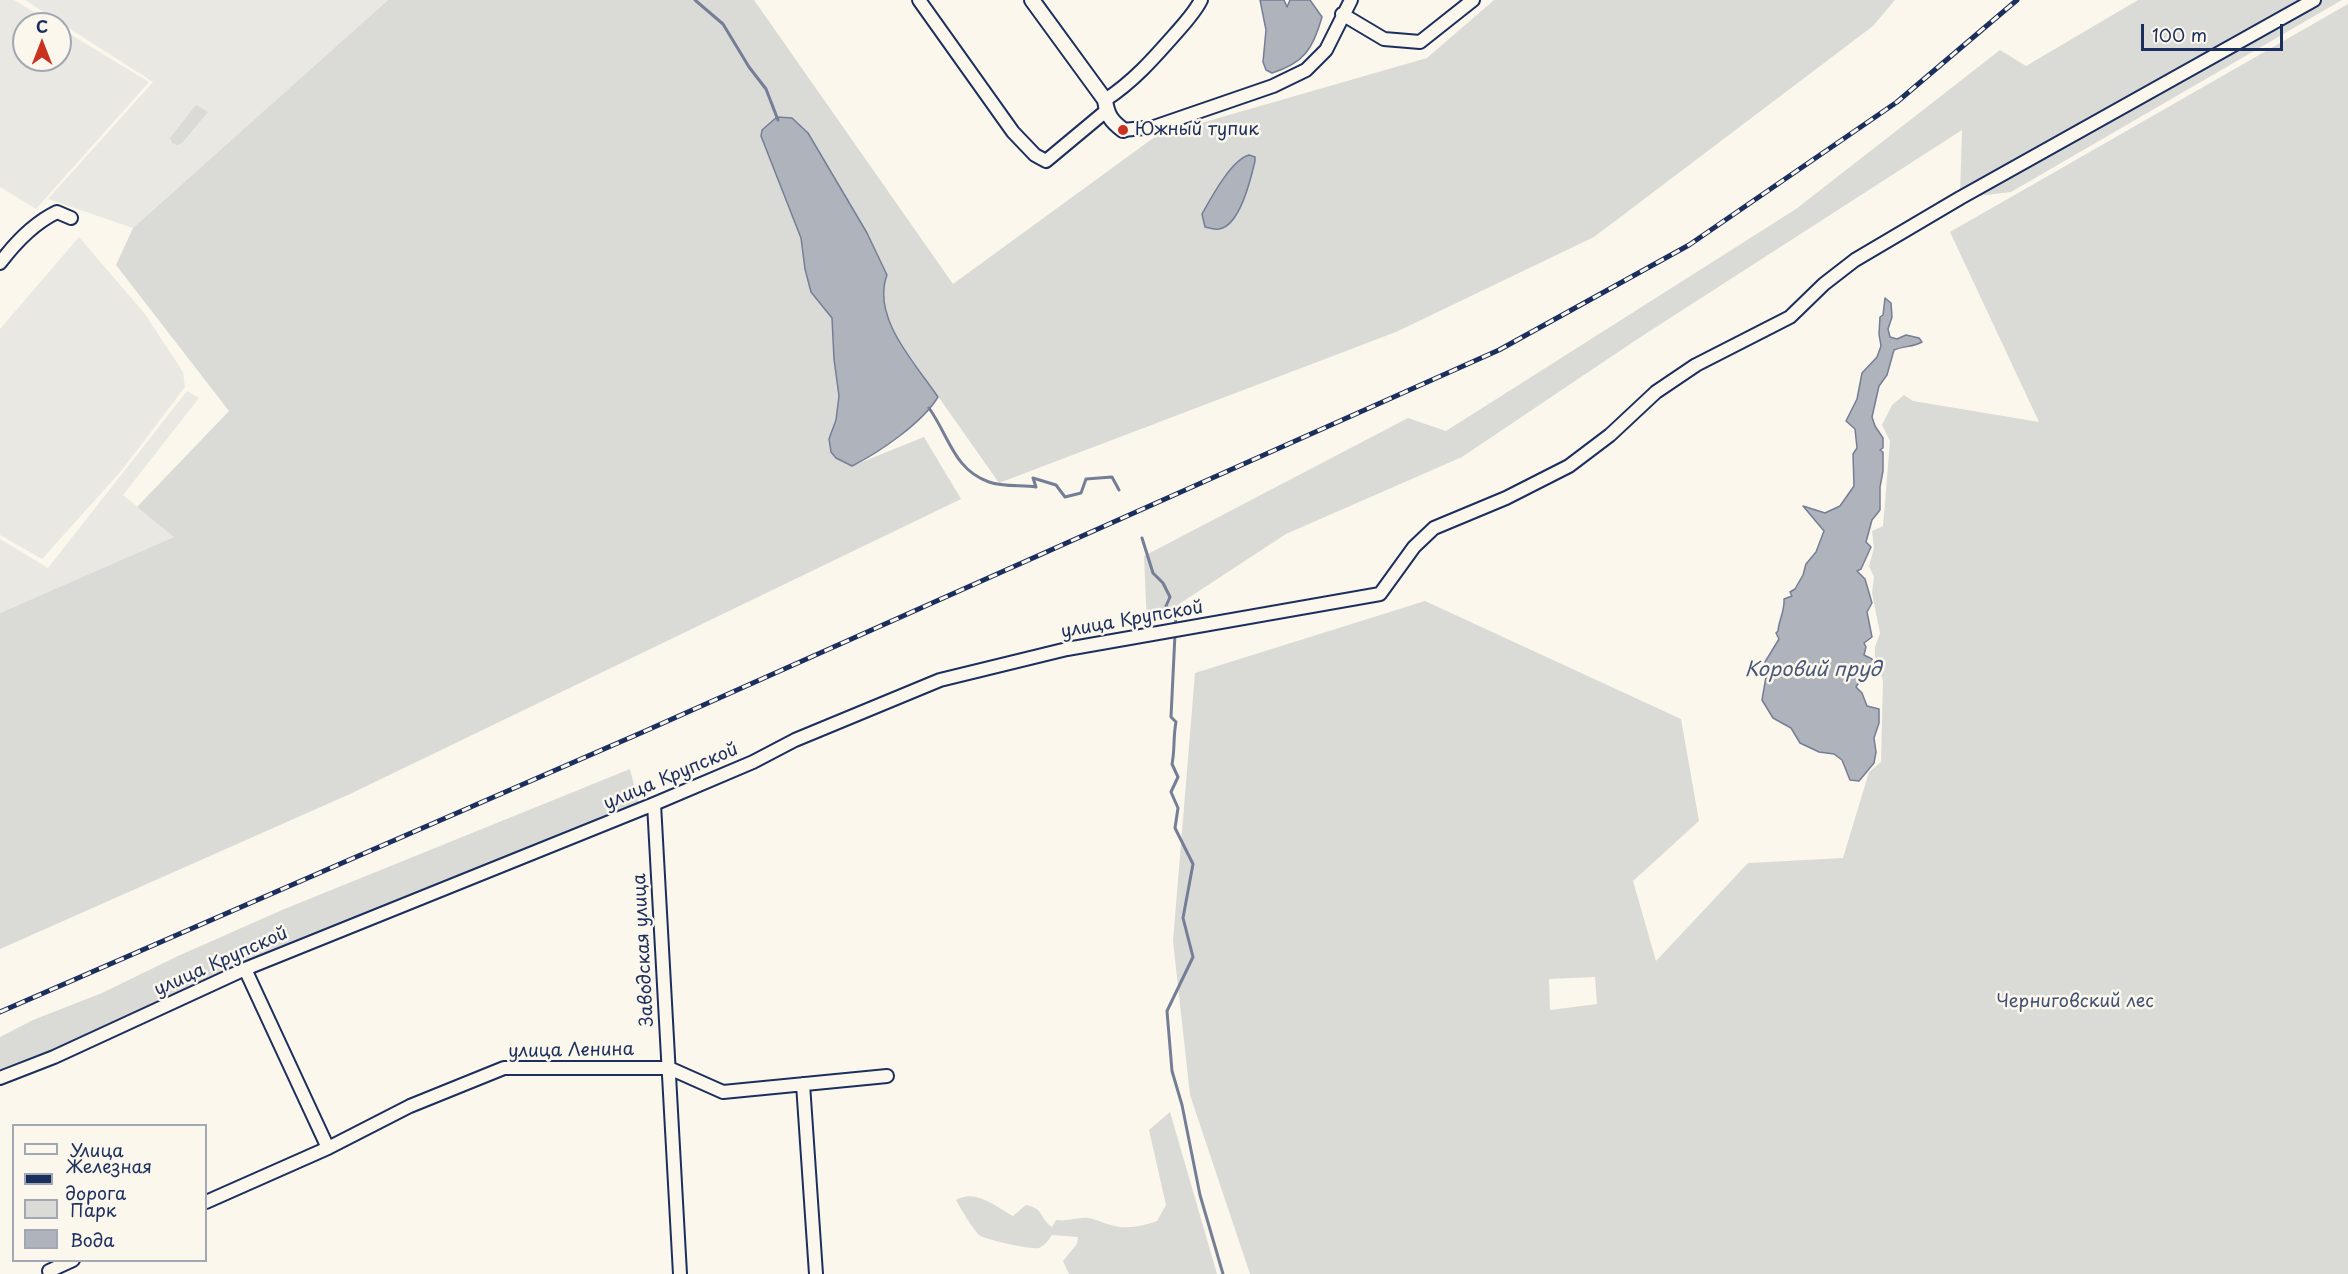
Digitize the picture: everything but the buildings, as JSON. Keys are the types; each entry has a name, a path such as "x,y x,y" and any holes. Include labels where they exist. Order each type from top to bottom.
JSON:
{"street":[{"path":"919,0 1013,132 1035,155 1046,160 1146,67 1188,19 1201,0"},
{"path":"1032,0 1106,106 1111,121 1123,130 1154,127 1274,87 1306,70 1326,50 1351,0"},
{"path":"1342,14 1384,39 1420,42 1473,0"},
{"name":"улица Крупской","path":"0,1078 54,1057 245,969 654,804 753,762 795,740 940,680 1067,649 1380,594 1414,547 1434,528 1506,498 1569,466 1610,435 1656,392 1696,365 1790,317 1824,284 1855,260 1960,198 2314,0"},
{"path":"0,263 13,246 46,218 57,212 71,218"},
{"name":"Заводская улица","path":"654,804 680,1274"},
{"path":"245,969 328,1148"},
{"name":"улица Ленина","path":"207,1202 328,1148 410,1106 504,1068 669,1068 723,1092 887,1076"},
{"path":"803,1084 816,1274"},
{"path":"49,1271 69,1262"}],"shaded area":[{"path":"0,0 14,0 34,12 12,12 12,72 72,72 72,35 149,82 36,209 0,187"},
{"path":"25,0 388,0 133,228 48,199 153,82 72,30 72,12 44,12"},
{"path":"79,237 145,314 183,372 185,387 122,470 42,559 0,535 0,329"},
{"path":"187,391 199,398 123,495 175,537 0,613 0,539 48,568"}],"green space":[{"path":"388,0 754,0 953,284 1156,136 1427,58 1494,0 1895,0 1873,26 1594,237 1396,332 999,483 901,346 888,317 885,303 884,289 887,275 867,233 808,133 792,118 761,136 801,238 811,292 832,318 839,396 836,420 829,439 836,458 852,466 924,437 961,499 350,794 0,949 0,613 174,537 137,507 229,411 116,265 133,228"},
{"path":"2138,0 2342,0 2011,192 1960,198 1962,130 1636,340 1462,457 1286,534 1147,625 1144,556 1408,418 1446,431 1796,209 2000,50 2026,66"},
{"name":"Черниговский лес","path":"2348,4 2348,1274 1250,1274 1190,1095 1173,941 1195,673 1425,601 1681,719 1699,821 1633,881 1656,961 1748,863 1843,858 1869,772 1881,762 1883,681 1875,656 1875,647 1880,633 1872,593 1874,577 1869,566 1874,548 1872,531 1883,526 1890,441 1882,425 1892,405 1904,395 1913,401 2039,422 1950,232","holes":["1595,977 1597,1004 1550,1010 1549,979"]},
{"path":"196,105 208,112 182,143 177,145 172,143 170,138"},
{"path":"630,769 639,806 54,1051 0,1070 0,1037 33,1020 102,993 282,910"},
{"path":"1170,1112 1217,1274 1069,1274 1063,1261 1077,1244 1078,1237 1052,1235 1039,1248 990,1239 976,1232 956,1200 963,1197 978,1197 1013,1216 1026,1205 1032,1206 1052,1227 1056,1220 1084,1218 1123,1227 1140,1226 1157,1221 1166,1205 1149,1130"}],"water":[{"path":"1260,0 1284,0 1287,7 1290,0 1310,0 1322,17 1315,38 1306,53 1292,65 1272,73 1266,70 1263,62 1266,30"},
{"path":"777,117 792,118 808,133 867,233 887,275 884,291 885,308 890,324 898,340 938,397 922,417 900,436 852,466 836,458 831,452 829,439 836,420 839,396 832,318 811,292 801,238 761,136 762,130"},
{"path":"1249,155 1255,157 1255,161 1239,211 1226,226 1217,229 1205,227 1202,214 1216,190 1235,164"},
{"name":"Коровий пруд","path":"1885,298 1891,303 1892,317 1888,329 1890,337 1897,339 1906,335 1919,338 1922,342 1894,350 1887,375 1879,386 1872,417 1883,438 1883,448 1880,450 1883,452 1883,471 1880,510 1872,520 1866,542 1871,547 1861,569 1857,571 1865,579 1872,603 1867,612 1872,637 1864,643 1866,647 1864,655 1872,659 1875,667 1865,673 1856,687 1862,693 1867,706 1879,709 1879,723 1874,738 1876,752 1874,763 1859,781 1850,780 1842,760 1834,754 1819,752 1800,743 1791,728 1773,718 1762,700 1767,671 1765,662 1779,639 1776,633 1784,599 1792,596 1790,592 1795,589 1806,564 1816,552 1824,531 1803,506 1825,513 1840,506 1854,486 1853,454 1857,448 1855,429 1846,421 1857,399 1862,373 1877,357 1881,346 1880,317 1883,315"}],"waterway":[{"path":"695,0 723,24 749,67 766,89 778,120"},
{"path":"929,408 953,451 977,477 994,484 1036,487 1033,478 1056,485 1065,497 1081,493 1086,479 1112,477 1119,490"},
{"path":"1142,538 1153,573 1163,583 1170,597 1166,606 1176,616 1175,628"},
{"path":"1175,634 1171,717 1176,722 1172,764 1178,777 1171,792 1178,808 1175,828 1193,864 1183,918 1193,957 1167,1011 1172,1071 1182,1105 1200,1195 1223,1274"}],"railway":[{"path":"0,1012 643,732 1499,350 1689,245 1897,102 2017,0"}],"place":[{"name":"Южный тупик","path":"1123,130"}]}
